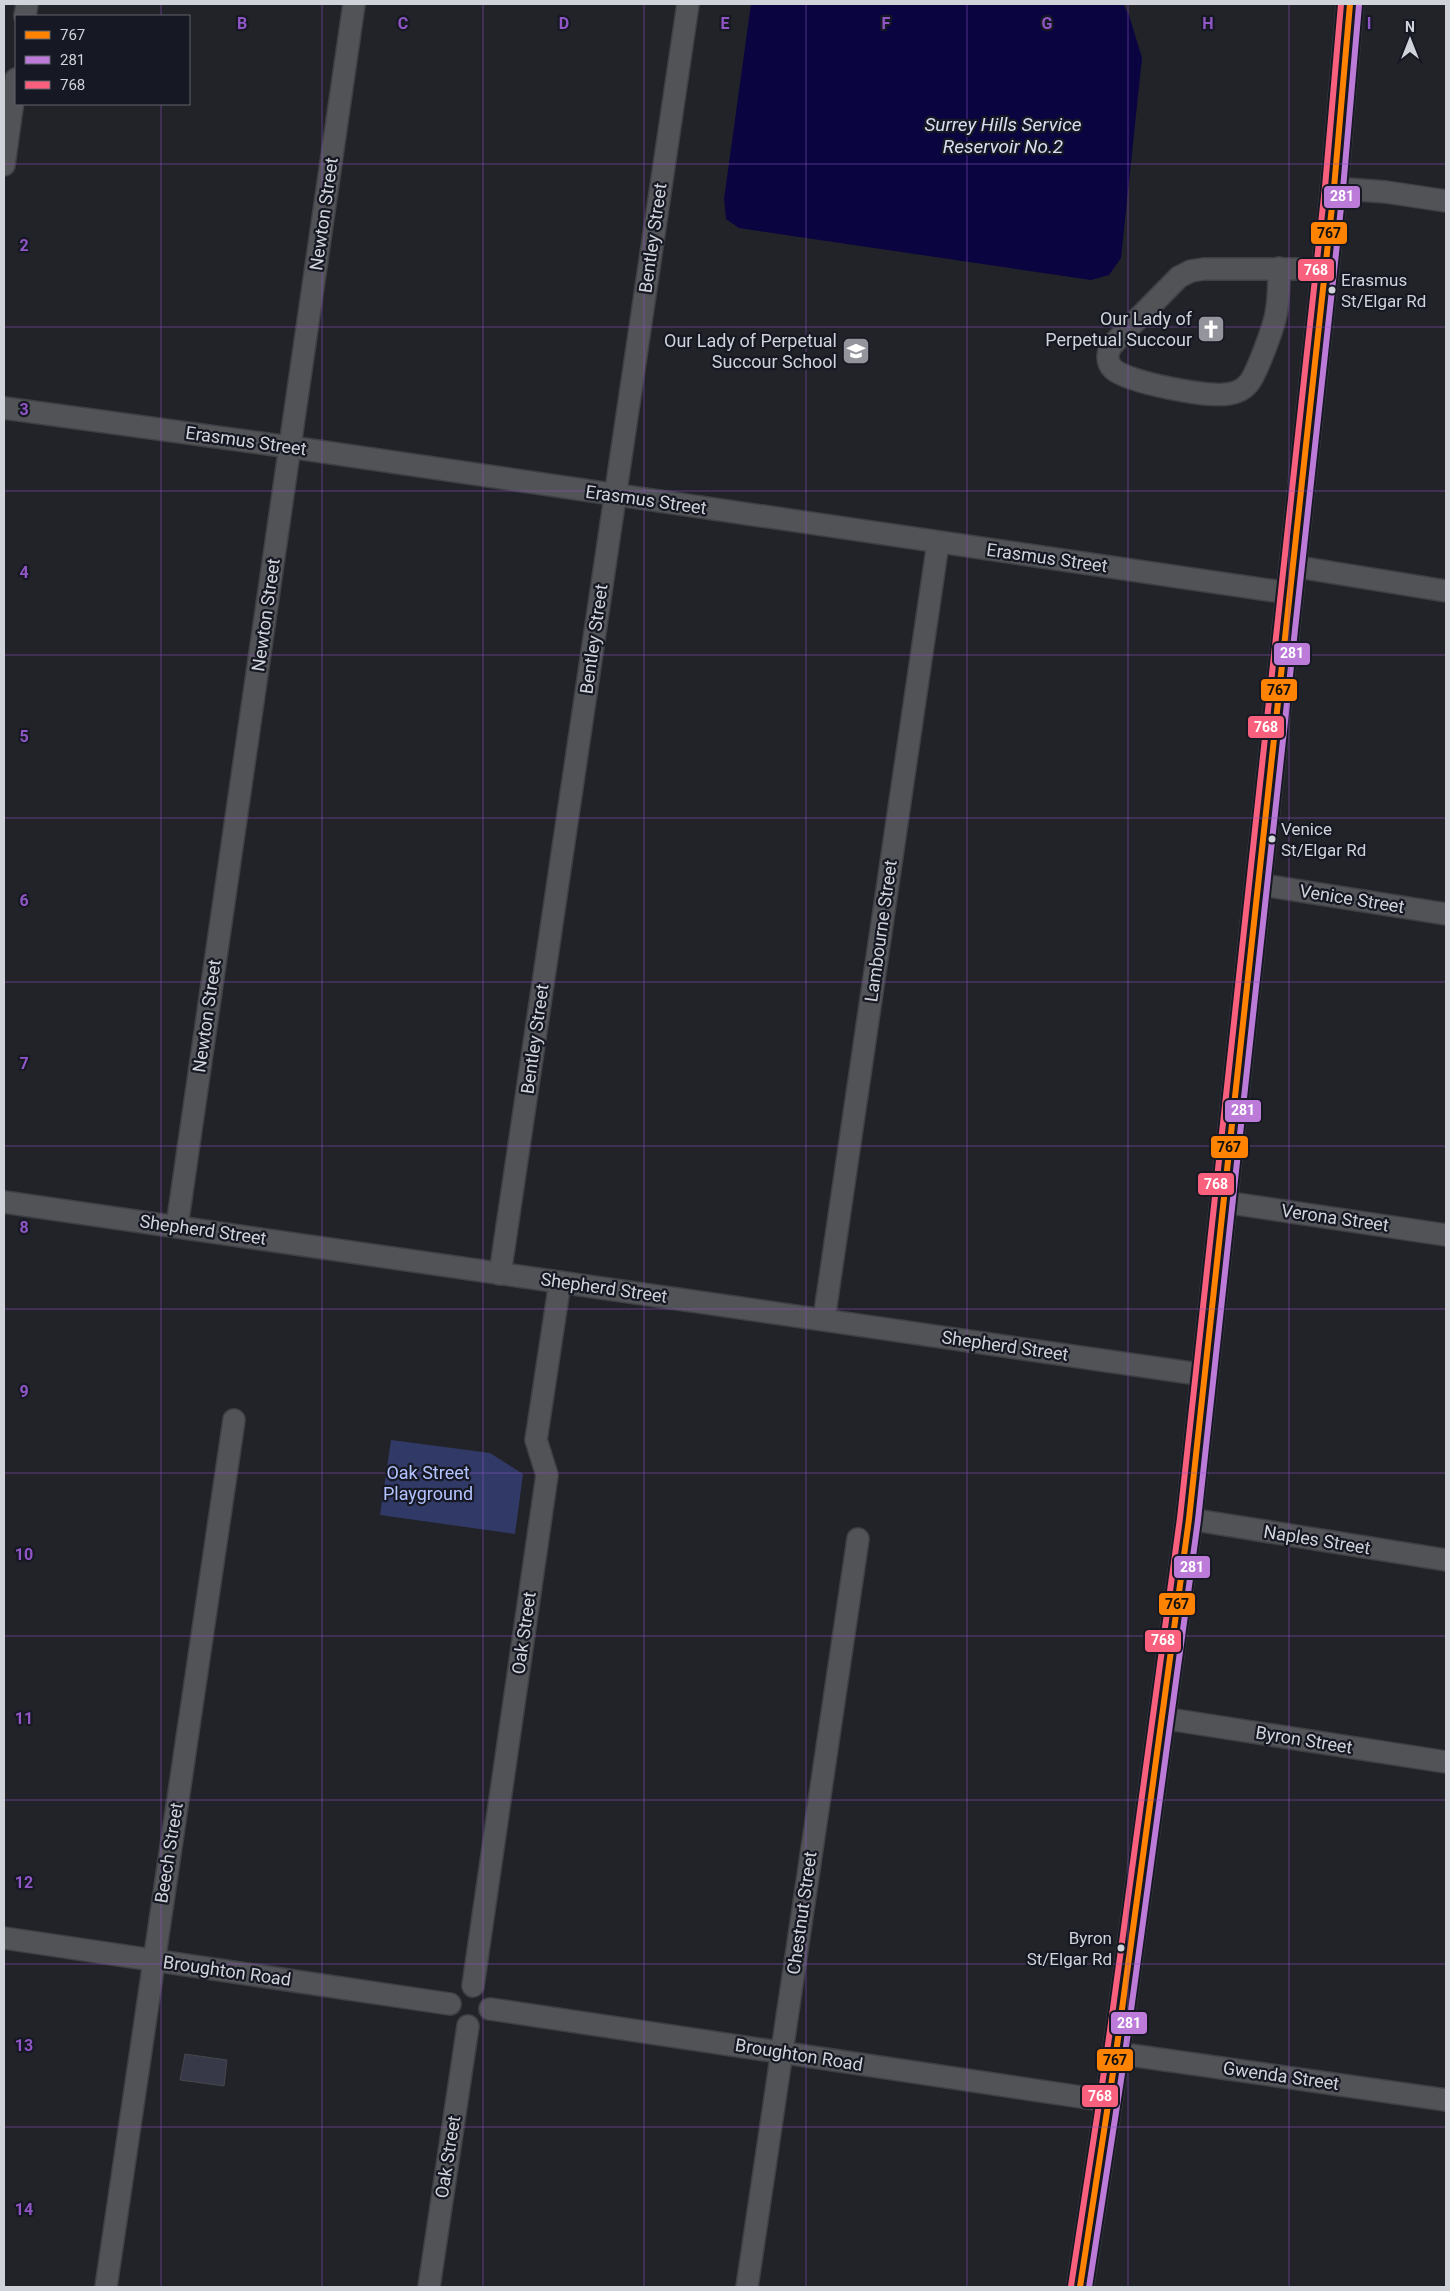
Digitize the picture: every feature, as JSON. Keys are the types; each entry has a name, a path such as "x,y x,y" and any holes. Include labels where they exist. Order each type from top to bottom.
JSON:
{"main road":[{"path":"1080,2287 1116,2053 1189,1519 1334,188 1350,4"}],"street":[{"name":"Newton Street","path":"177,1226 354,4"},
{"name":"Bentley Street","path":"500,1274 688,4"},
{"path":"4,165 15,86"},
{"path":"1334,188 1386,192 1446,201"},
{"path":"1280,268 1276,316 1254,377 1242,389 1214,395 1186,392 1134,378 1120,373 1110,365 1108,354 1112,344 1184,273 1204,268 1280,268 1325,268"},
{"name":"Erasmus Street","path":"4,408 290,447 1289,593"},
{"name":"Lambourne Street","path":"824,1319 938,543"},
{"path":"1292,566 1446,591"},
{"name":"Venice Street","path":"1257,884 1446,914"},
{"name":"Shepherd Street","path":"4,1202 1205,1375"},
{"name":"Verona Street","path":"1224,1202 1446,1235"},
{"name":"Oak Street","path":"473,1986 547,1475 536,1440 560,1282"},
{"name":"Beech Street","path":"106,2287 234,1420"},
{"name":"Naples Street","path":"1189,1519 1446,1560"},
{"name":"Chestnut Street","path":"748,2287 781,2052 858,1539"},
{"name":"Byron Street","path":"1162,1718 1446,1762"},
{"name":"Broughton Road","path":"4,1938 450,2004"},
{"path":"466,1986 473,1986 484,1991 488,1996 490,2009 488,2015 480,2024 468,2026 456,2020 450,2010 450,2004 456,1991 466,1986"},
{"name":"Broughton Road","path":"490,2009 1108,2101"},
{"name":"Oak Street","path":"428,2287 468,2026"},
{"name":"Gwenda Street","path":"1116,2053 1446,2100"}],"green space":[{"name":"Oak Street Playground","path":"391,1440 490,1453 523,1474 515,1534 380,1515"}],"water":[{"name":"Surrey Hills Service Reservoir No.2","path":"751,4 1123,4 1129,15 1142,58 1121,258 1109,275 1091,280 739,228 726,219 724,199"}],"building":[{"path":"185,2054 227,2060 224,2086 180,2080"}],"transit line":[{"name":"768","path":"1071,2286 1107,2052 1180,1518 1325,187 1341,4"},
{"name":"767","path":"1080,2287 1116,2053 1189,1519 1334,188 1350,4"},
{"name":"281","path":"1089,2287 1125,2054 1198,1520 1343,189 1359,5"}],"place":[{"name":"Erasmus St/Elgar Rd","path":"1332,290"},
{"name":"Our Lady of Perpetual Succour","path":"1211,329"},
{"name":"Our Lady of Perpetual Succour School","path":"856,351"},
{"name":"Venice St/Elgar Rd","path":"1272,839"},
{"name":"Byron St/Elgar Rd","path":"1121,1948"}]}
